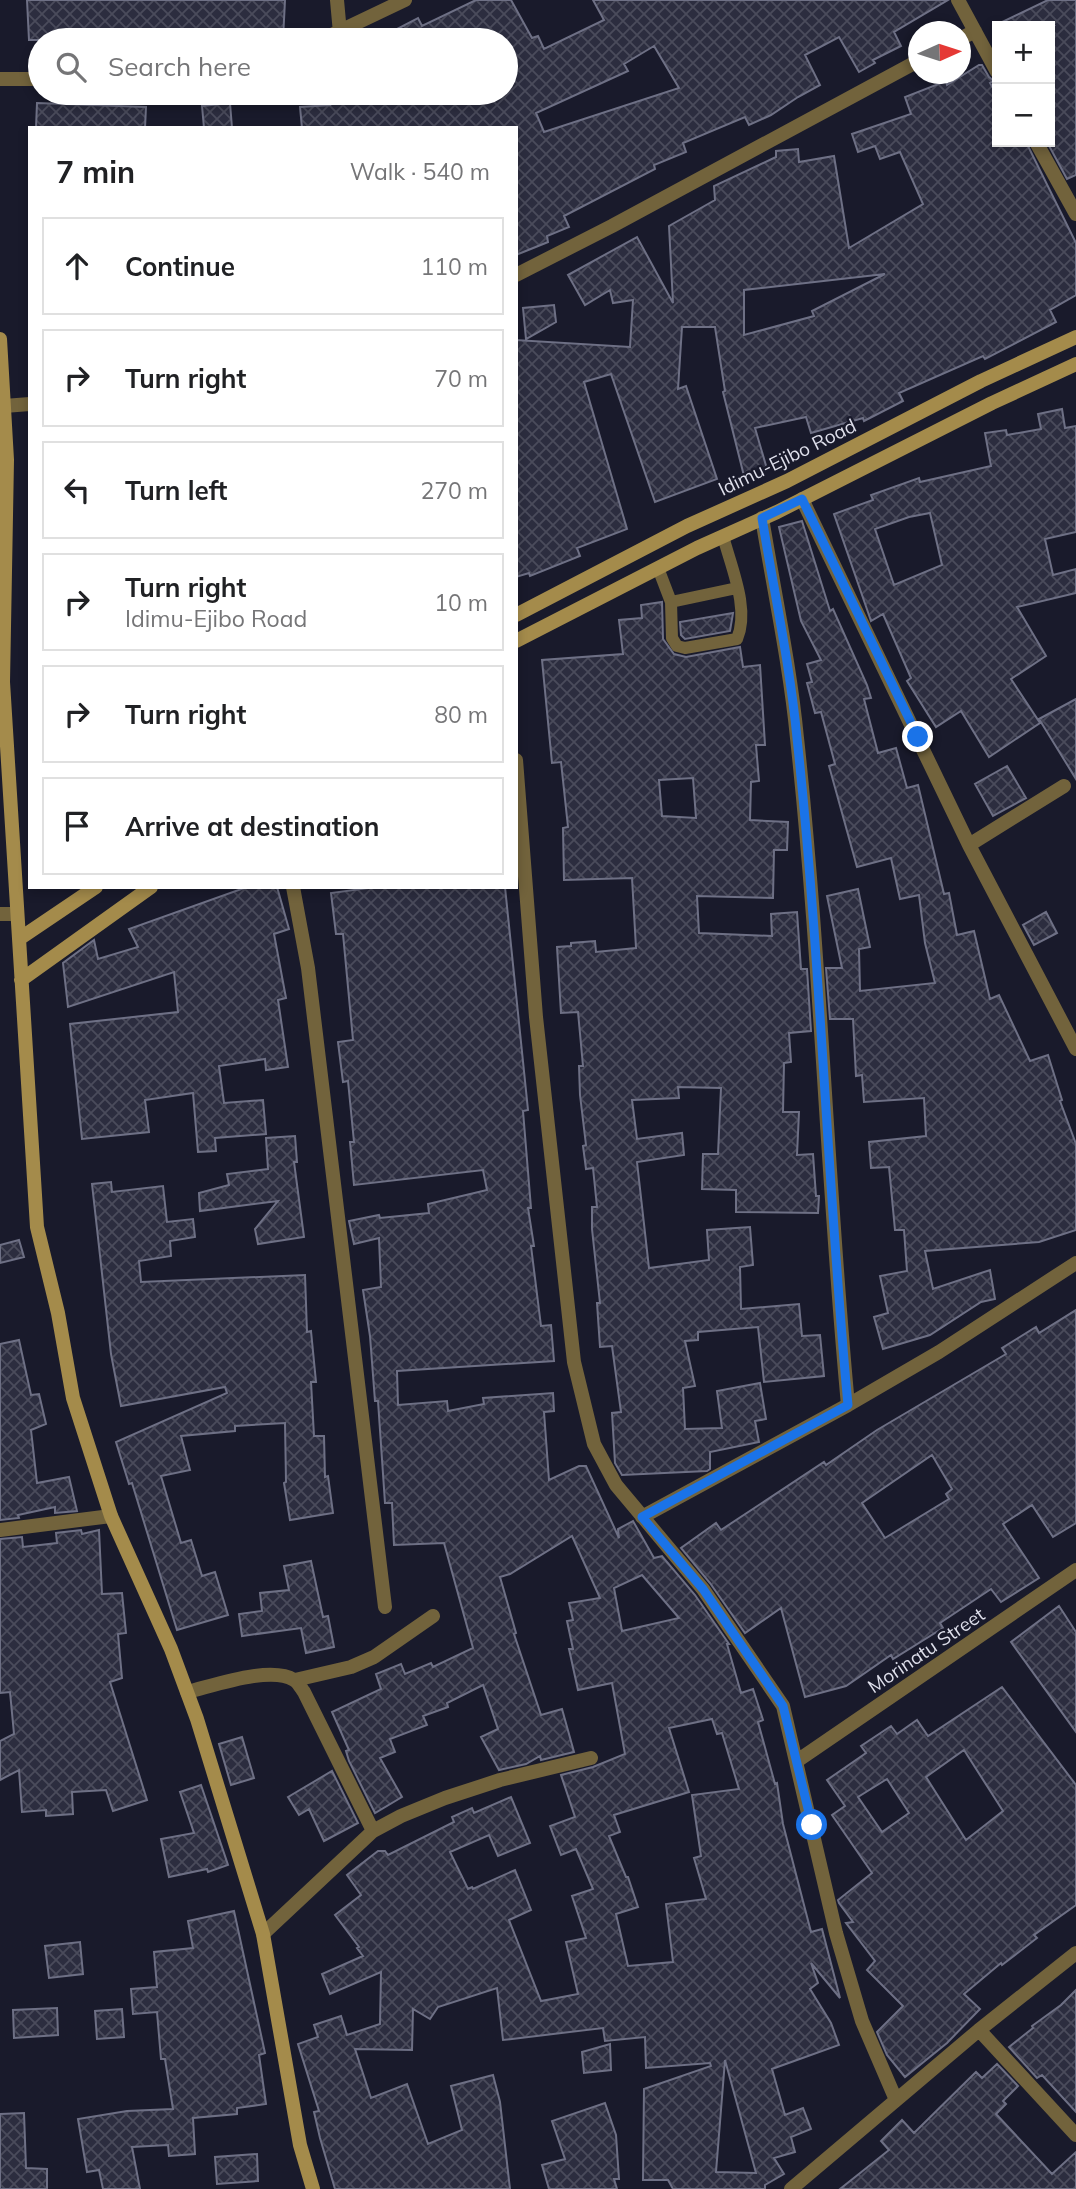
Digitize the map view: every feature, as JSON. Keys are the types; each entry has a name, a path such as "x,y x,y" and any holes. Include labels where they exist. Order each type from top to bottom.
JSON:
{"main road":[{"name":"Idimu-Ejibo Road","path":"518,614 687,526 787,481 981,381 1076,337"},
{"path":"0,339 7,460 3,681 37,1227 58,1313 73,1398 111,1516 171,1649 197,1719 263,1934 300,2145 313,2189"},
{"path":"518,640 697,548 1076,364"},
{"path":"687,526 697,548"},
{"path":"19,939 93,889"},
{"path":"21,980 148,889"}],"street":[{"path":"337,0 340,28"},
{"path":"350,28 405,0"},
{"path":"958,0 992,63"},
{"path":"971,33 975,31"},
{"path":"518,274 908,67"},
{"path":"0,79 28,79"},
{"path":"1039,147 1076,214"},
{"path":"4,406 28,404"},
{"path":"802,499 969,845 1040,985 1076,1049"},
{"path":"762,518 797,735 814,925 836,1276 848,1405"},
{"path":"518,786 536,1017 574,1362 594,1444 616,1485 703,1589 783,1706 836,1933 862,2021 896,2101"},
{"path":"969,845 1063,786"},
{"path":"293,889 308,968 385,1607"},
{"path":"0,914 17,914"},
{"path":"642,1517 848,1405 939,1352 1076,1263"},
{"path":"0,1530 111,1516"},
{"name":"Morinatu Street","path":"797,1761 1076,1570"},
{"path":"187,1692 264,1675 278,1674 295,1680 351,1667 374,1657 433,1616"},
{"path":"295,1680 304,1692 373,1831"},
{"path":"263,1934 373,1831 445,1798 500,1780 591,1758"},
{"path":"791,2189 979,2030 1076,1953"},
{"path":"979,2030 1076,2135"}],"lane":[{"path":"658,568 671,602 672,638 677,646 685,648 737,639 742,624 737,588 723,536"},
{"path":"671,602 737,588"}],"building":[{"path":"27,0 285,0 284,28 28,28"},
{"path":"476,0 511,0 532,38 538,36 544,49 604,20 593,0 948,0 913,21 908,21 908,24 894,32 901,46 873,60 875,63 859,72 839,37 805,55 820,85 749,125 745,117 683,143 686,152 654,165 655,169 564,216 569,227 547,236 548,242 518,254 518,126 302,126 300,107 518,105 518,28 399,28 418,18 422,26","holes":["654,46 679,88 544,132 536,113 628,71 624,64"]},
{"path":"1048,0 1076,0 1076,175 1067,179 1050,147 1055,147 1055,21 1004,21"},
{"path":"979,65 982,65 992,79 992,147 1028,147 1076,243 1076,295 1050,310 1056,322 985,359 983,356 899,393 903,401 864,421 863,418 811,433 806,417 755,428 767,469 744,476 723,392 725,391 715,327 682,327 678,389 686,386 717,479 655,502 611,374 584,382 627,529 577,548 580,556 530,576 529,573 518,576 518,340 630,347 633,300 613,303 610,290 585,305 568,275 637,237 673,303 669,226 715,200 714,186 776,157 776,151 798,149 799,162 834,156 849,248 923,204 900,152 880,159 875,146 858,152 852,134 911,114 905,97 938,84 971,84 971,70","holes":["885,274 812,311 814,316 744,335 744,290"]},
{"path":"37,105 146,107 145,126 36,126"},
{"path":"230,105 232,126 204,126 202,106"},
{"path":"554,305 556,322 526,339 523,308"},
{"path":"1062,409 1065,428 1076,426 1076,532 1045,539 1053,575 1076,569 1076,593 1017,607 1046,656 1011,679 1040,723 989,757 961,711 936,727 907,681 911,678 883,614 871,621 834,514 873,500 871,495 919,478 920,482 991,466 985,433 1006,430 1007,435 1041,429 1038,414","holes":["930,513 942,565 894,585 875,529"]},
{"path":"802,521 830,611 833,609 867,685 871,698 864,699 878,753 896,748 907,788 918,785 944,894 949,893 957,935 974,931 990,999 999,995 1030,1061 1048,1055 1062,1100 1060,1101 1076,1144 1076,1230 1039,1242 925,1251 933,1289 990,1270 995,1299 981,1302 930,1335 883,1349 874,1317 888,1313 880,1276 907,1271 904,1230 895,1230 889,1167 871,1168 869,1142 926,1136 924,1098 864,1102 862,1075 856,1076 853,1019 830,1019 826,968 842,968 827,896 858,889 870,947 859,949 860,991 935,983 925,943 919,895 900,899 891,858 857,867 829,766 835,764 821,712 815,713 807,683 812,682 807,664 821,660 801,621 779,527"},
{"path":"662,602 663,639 674,654 686,657 740,647 743,667 760,665 765,745 756,745 759,781 751,782 750,820 788,822 787,850 774,850 773,898 697,896 699,933 772,936 771,914 797,912 801,969 807,969 811,1031 789,1033 791,1062 784,1063 783,1112 799,1112 797,1155 813,1154 816,1196 819,1196 818,1213 736,1212 736,1190 702,1189 703,1154 718,1154 721,1088 678,1087 679,1098 632,1100 637,1139 682,1133 684,1155 637,1162 649,1268 709,1260 707,1230 750,1227 753,1265 740,1267 741,1309 799,1304 802,1336 820,1335 824,1376 764,1382 758,1327 698,1332 698,1340 685,1341 695,1386 683,1388 685,1429 722,1428 717,1391 760,1383 766,1419 755,1421 759,1442 710,1452 710,1469 707,1471 622,1475 615,1463 612,1413 621,1412 612,1346 600,1347 597,1303 600,1303 592,1229 592,1207 597,1207 593,1168 586,1169 583,1146 586,1145 580,1095 579,1066 583,1066 578,1012 561,1013 557,947 595,941 596,952 636,948 632,878 564,880 563,828 568,827 561,762 552,763 542,660 623,654 619,620 642,618 641,605","holes":["693,778 696,818 662,816 659,780"]},
{"path":"733,613 730,631 685,639 681,635 680,622"},
{"path":"1076,699 1076,779 1039,719"},
{"path":"1007,766 1026,798 993,816 975,784"},
{"path":"241,889 278,889 289,929 274,934 286,998 278,1000 288,1067 266,1070 265,1059 219,1066 224,1103 263,1100 266,1134 215,1138 216,1151 198,1152 193,1093 145,1100 149,1132 82,1139 70,1024 178,1012 174,972 68,1007 63,963 94,940 98,959 138,947 129,929"},
{"path":"361,889 505,889 528,1110 523,1111 531,1208 528,1208 534,1246 531,1246 541,1326 551,1325 554,1361 397,1371 398,1405 447,1401 448,1411 484,1404 483,1398 553,1393 554,1411 544,1412 549,1480 579,1466 586,1466 619,1538 618,1529 633,1521 654,1558 662,1556 695,1595 729,1644 741,1693 753,1689 763,1720 758,1722 775,1784 777,1783 783,1824 811,1932 822,1929 840,1998 811,1963 818,1983 810,1989 831,2023 839,2045 772,2069 785,2115 803,2108 811,2129 791,2137 795,2152 774,2158 784,2174 765,2185 765,2189 673,2189 668,2180 643,2180 644,2089 711,2066 710,2063 646,2068 645,2037 605,2041 603,2028 503,2040 497,1988 438,2007 430,2019 413,2009 412,2050 355,2049 371,2098 407,2084 428,2144 462,2130 451,2086 493,2075 500,2102 510,2189 335,2189 314,2112 319,2111 298,2044 318,2037 314,2025 341,2016 347,2035 380,2024 381,1972 330,1994 322,1974 363,1956 335,1915 361,1895 347,1875 378,1851 385,1851 388,1855 454,1822 452,1817 472,1808 474,1813 511,1797 530,1843 498,1856 489,1835 450,1852 468,1889 515,1870 531,1910 509,1920 541,2001 578,1994 566,1942 586,1938 572,1896 593,1889 576,1849 561,1855 550,1826 575,1817 561,1775 593,1767 625,1754 612,1683 578,1690 569,1649 573,1649 567,1621 573,1620 569,1603 600,1598 572,1536 510,1574 500,1577 516,1633 514,1634 541,1715 562,1709 574,1752 541,1760 540,1756 526,1764 499,1770 481,1737 498,1729 483,1685 447,1703 448,1707 423,1716 427,1725 390,1739 395,1752 380,1758 402,1797 375,1813 349,1761 346,1751 349,1750 332,1712 381,1689 376,1674 401,1664 405,1674 431,1663 433,1667 473,1648 444,1543 394,1545 392,1503 385,1503 378,1401 375,1401 363,1290 381,1287 379,1238 354,1244 349,1221 379,1215 380,1218 429,1213 428,1204 487,1190 483,1170 354,1185 350,1142 354,1142 348,1081 343,1082 338,1042 353,1040 343,934 336,934 331,893","holes":["642,1575 679,1618 622,1631 614,1588","712,1719 717,1734 722,1733 739,1789 692,1795 701,1856 694,1858 706,1899 666,1904 673,1962 628,1966 616,1914 638,1907 609,1836 620,1832 614,1815 689,1792 669,1728","725,2060 756,2173 716,2172"]},
{"path":"1046,912 1057,933 1034,945 1023,925"},
{"path":"295,1136 297,1162 294,1162 304,1237 258,1244 255,1229 278,1201 200,1211 199,1193 229,1185 227,1174 268,1169 266,1138"},
{"path":"111,1182 112,1192 163,1186 167,1222 193,1219 195,1237 170,1241 171,1256 139,1261 141,1282 305,1275 307,1332 311,1331 316,1382 311,1382 314,1436 324,1436 325,1477 328,1476 333,1513 290,1520 284,1483 285,1423 235,1426 235,1431 181,1436 190,1470 161,1476 181,1543 191,1540 202,1576 215,1572 228,1615 177,1630 132,1483 129,1484 116,1442 227,1393 225,1387 121,1406 111,1354 92,1184"},
{"path":"19,1240 24,1257 0,1263 0,1245"},
{"path":"1076,1310 1076,1523 1053,1537 1032,1505 1003,1524 1039,1578 1001,1602 991,1589 940,1623 943,1628 893,1659 891,1655 846,1686 805,1697 781,1608 745,1633 710,1583 681,1548 716,1523 721,1530 824,1462 826,1465 877,1430 1006,1354 1002,1348 1036,1327 1039,1333","holes":["932,1455 952,1489 946,1494 949,1499 885,1538 862,1503"]},
{"path":"19,1340 31,1395 39,1394 46,1424 31,1430 37,1483 69,1477 77,1511 55,1513 55,1507 18,1515 19,1518 0,1520 0,1344"},
{"path":"81,1530 82,1534 99,1530 102,1594 122,1593 126,1633 118,1634 122,1678 110,1682 147,1800 113,1811 106,1790 72,1792 73,1814 46,1816 46,1810 22,1812 19,1770 0,1780 0,1741 14,1734 10,1692 0,1693 0,1539 22,1537 23,1547 57,1543 56,1533"},
{"path":"311,1561 323,1617 328,1616 334,1647 306,1653 301,1628 242,1636 239,1614 262,1611 260,1593 289,1590 284,1566"},
{"path":"1059,1606 1076,1632 1076,1732 1011,1642"},
{"path":"1002,1687 1076,1785 1076,1905 1034,1935 1037,1938 964,1994 980,2009 947,2043 905,2077 887,2055 877,2032 903,2006 867,1970 875,1961 846,1923 853,1922 838,1900 872,1873 832,1815 845,1806 827,1780 866,1753 861,1746 891,1726 897,1734 917,1720 928,1736","holes":["964,1750 1003,1811 966,1840 926,1777","887,1779 909,1813 882,1832 858,1797"]},
{"path":"242,1737 254,1778 231,1785 219,1744"},
{"path":"332,1771 358,1823 324,1841 309,1809 299,1815 288,1797"},
{"path":"201,1785 228,1865 208,1872 207,1869 169,1877 161,1839 194,1833 180,1792"},
{"path":"234,1911 265,2053 259,2055 266,2104 237,2108 237,2114 193,2118 195,2154 169,2156 168,2145 132,2147 140,2189 103,2189 99,2170 87,2172 78,2119 127,2111 173,2109 165,2059 161,2059 157,2012 133,2014 131,1989 157,1987 154,1952 193,1948 188,1921"},
{"path":"80,1942 83,1974 49,1978 45,1946"},
{"path":"1076,1990 1076,2112 1042,2075 1037,2078 1009,2047"},
{"path":"57,2008 58,2035 14,2038 13,2010"},
{"path":"122,2009 124,2037 97,2039 95,2011"},
{"path":"610,2044 611,2070 584,2073 582,2052"},
{"path":"997,2064 1018,2086 1003,2101 1006,2104 996,2114 1052,2174 1076,2152 1076,2189 840,2189 889,2150 881,2141 902,2120 914,2133 976,2072 982,2078"},
{"path":"605,2103 616,2135 619,2179 614,2179 617,2189 549,2189 542,2165 565,2159 552,2121"},
{"path":"24,2113 26,2168 47,2169 47,2189 0,2189 0,2114"},
{"path":"257,2154 258,2181 217,2184 215,2157"}],"route":[{"path":"812,1825 783,1706 703,1589 642,1517 848,1405 836,1276 814,925 797,735 762,518 802,499 918,737"}]}
